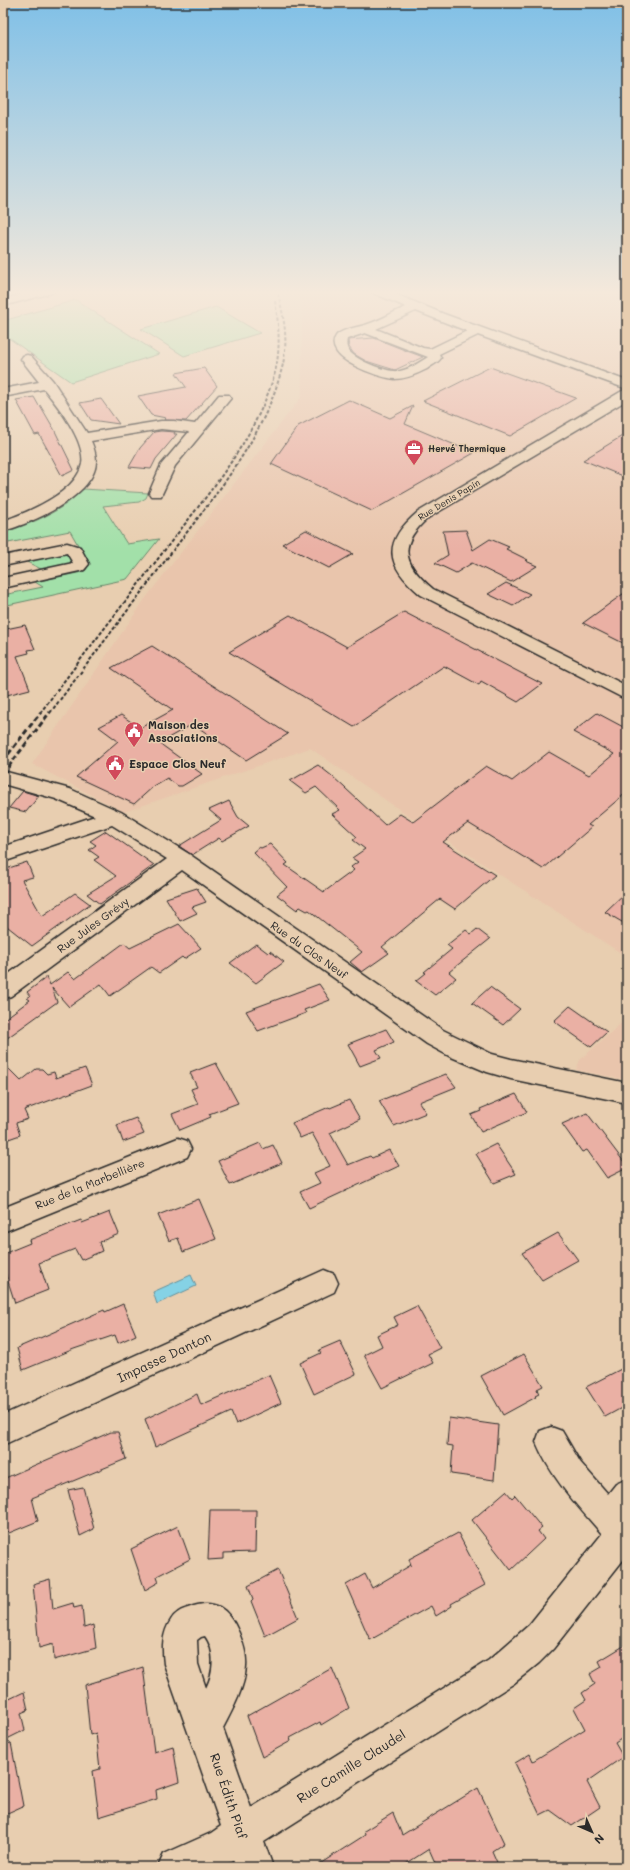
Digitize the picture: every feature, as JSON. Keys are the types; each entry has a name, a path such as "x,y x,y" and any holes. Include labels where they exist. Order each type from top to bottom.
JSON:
{"street":[{"path":"3,526 28,517 52,504 72,489 80,480 89,463 87,448 83,438 60,399 45,385 40,377"},
{"path":"606,377 627,385"},
{"path":"3,379 45,385"},
{"path":"3,393 45,385"},
{"name":"Rue Denis Papin","path":"627,394 423,515 412,524 403,536 398,554 402,564 412,579 427,592 627,693"},
{"path":"156,493 168,465 224,398"},
{"path":"83,438 162,425 198,429"},
{"path":"3,561 67,548 74,550 81,564 78,567 3,583"},
{"name":"Rue du Clos Neuf","path":"3,777 63,794 114,817 182,860 393,1008 457,1049 487,1062 510,1069 627,1093"},
{"path":"3,855 114,817"},
{"name":"Rue Jules Grévy","path":"3,990 182,860"},
{"name":"Rue de la Marbellière","path":"3,1220 178,1149"},
{"name":"Impasse Danton","path":"3,1430 324,1283"},
{"path":"551,1442 568,1473 619,1530"},
{"path":"619,1530 627,1494"},
{"name":"Rue Camille Claudel","path":"177,1867 224,1846 248,1851 461,1698 501,1672 527,1651 557,1618 619,1530"},
{"name":"Rue Édith Piaf","path":"205,1726 248,1851"}],"shaded area":[{"path":"302,377 627,377 627,957 400,810 310,748 124,812 32,764 145,599 302,396"},
{"path":"627,1018 627,1080 576,1070 580,1060"}],"green space":[{"path":"64,377 86,377 71,382"},
{"path":"83,489 148,493 146,498 139,502 103,506 127,544 159,539 127,579 3,606 3,595 43,587 35,582 86,570 89,564 70,531 3,544 3,533 46,516 66,504"},
{"path":"62,553 69,556 71,564 47,572 23,560"}],"water":[{"path":"191,1275 196,1286 157,1304 153,1292"}],"building":[{"path":"179,377 211,377 217,386 186,421 164,420 166,418 151,415 138,396 186,387"},
{"path":"470,377 518,377 576,398 510,436 423,401"},
{"path":"34,397 54,429 74,470 62,476 39,434 35,435 16,400"},
{"path":"101,399 119,424 91,420 80,403"},
{"path":"349,400 390,418 413,406 405,424 474,453 372,511 271,464 298,426"},
{"path":"154,432 175,432 174,434 177,434 156,459 151,469 129,467 140,448"},
{"path":"627,433 627,478 583,460"},
{"path":"306,530 353,554 329,568 282,544"},
{"path":"466,530 473,550 490,539 509,547 506,549 537,566 511,582 472,563 456,573 435,563 448,555 443,531"},
{"path":"506,583 530,594 513,606 488,594"},
{"path":"627,591 627,645 583,623"},
{"path":"404,612 542,684 518,702 481,681 479,685 444,666 354,727 229,652 290,615 347,647"},
{"path":"3,624 6,629 25,625 35,649 28,650 29,653 17,656 30,689 3,696"},
{"path":"152,646 288,734 246,760 193,724 159,743 202,774 182,786 178,786 167,778 154,786 134,804 76,777 118,741 99,727 121,715 140,728 173,710 111,668"},
{"path":"597,713 627,729 627,792 588,825 592,827 543,869 468,823 443,842 495,875 455,909 440,899 382,947 389,953 362,972 350,962 362,952 309,910 307,911 300,907 297,910 277,895 287,887 253,852 259,847 261,848 270,844 288,863 285,865 324,892 354,870 351,867 358,862 352,858 365,849 353,840 357,837 332,814 340,810 316,787 306,793 290,781 318,765 385,825 400,814 413,822 486,766 512,781 549,752 589,775 614,754 573,732"},
{"path":"23,791 39,796 26,812 9,808"},
{"path":"229,801 238,817 249,826 222,841 219,838 192,855 179,846 221,820 209,810"},
{"path":"106,831 154,865 100,904 87,894 116,876 94,860 99,857 89,850 96,845 90,841"},
{"path":"27,862 33,877 22,880 42,916 75,893 90,904 32,946 3,923 3,870"},
{"path":"197,888 206,902 192,907 197,913 180,921 166,898"},
{"path":"627,891 627,925 605,912"},
{"path":"179,924 201,948 184,959 182,957 159,973 151,967 110,996 101,984 69,1007 52,988 57,1002 3,1041 3,1020 30,1000 27,998 30,996 27,992 47,977 50,985 68,972 75,979 124,943 130,948"},
{"path":"477,929 490,939 449,972 456,978 435,995 416,981 426,973 424,972 452,949 447,945 466,930 471,934"},
{"path":"256,944 268,953 270,951 284,962 256,983 230,963"},
{"path":"319,984 330,1000 304,1010 306,1013 258,1031 246,1011"},
{"path":"490,987 520,1009 503,1025 472,1003"},
{"path":"570,1006 607,1032 591,1047 554,1021"},
{"path":"386,1029 394,1042 376,1050 381,1058 360,1066 348,1044"},
{"path":"3,1063 21,1081 36,1069 42,1069 47,1074 54,1072 56,1078 85,1068 92,1085 24,1110 28,1119 16,1123 20,1135 3,1141"},
{"path":"216,1063 238,1103 209,1114 211,1117 180,1130 172,1114 198,1104 191,1089 197,1087 190,1073"},
{"path":"446,1074 456,1087 419,1102 426,1113 394,1126 379,1101"},
{"path":"516,1094 527,1112 481,1132 471,1115 481,1111 480,1109"},
{"path":"349,1100 360,1119 330,1133 348,1165 370,1156 372,1158 389,1150 399,1166 309,1208 300,1192 320,1183 314,1173 330,1166 312,1133 300,1138 292,1123"},
{"path":"587,1113 627,1166 627,1168 607,1178 587,1150 582,1152 562,1124"},
{"path":"136,1118 144,1134 123,1142 117,1125"},
{"path":"260,1143 263,1149 273,1145 282,1163 230,1185 218,1161"},
{"path":"496,1144 516,1174 494,1183 476,1154"},
{"path":"199,1199 216,1239 183,1252 178,1238 169,1241 158,1215"},
{"path":"110,1212 119,1234 99,1242 102,1251 81,1260 75,1249 39,1263 48,1290 15,1303 3,1266 3,1254 30,1243 29,1240 81,1220 82,1223"},
{"path":"558,1233 578,1260 542,1280 522,1253"},
{"path":"123,1304 136,1335 118,1343 115,1335 74,1349 23,1370 17,1348 104,1310 105,1312"},
{"path":"417,1306 440,1348 428,1354 433,1363 382,1388 364,1355 382,1346 377,1335 398,1325 394,1317"},
{"path":"340,1341 356,1374 314,1394 300,1363 321,1353 319,1350"},
{"path":"524,1354 543,1386 537,1389 539,1394 535,1396 536,1397 503,1415 481,1376"},
{"path":"627,1366 627,1405 605,1417 586,1387"},
{"path":"269,1375 281,1403 236,1424 231,1412 155,1447 145,1419 197,1394 201,1405"},
{"path":"449,1418 498,1425 494,1480 451,1474 453,1446 447,1445"},
{"path":"111,1432 118,1432 126,1459 32,1498 38,1521 9,1533 8,1531 3,1533 3,1479"},
{"path":"83,1487 94,1529 80,1536 68,1490"},
{"path":"506,1491 512,1498 515,1495 542,1528 538,1531 544,1539 511,1570 472,1520"},
{"path":"210,1510 256,1510 255,1552 223,1553 223,1559 208,1560"},
{"path":"178,1526 190,1559 157,1576 159,1582 145,1590 131,1549"},
{"path":"458,1533 485,1585 451,1604 452,1606 436,1616 431,1606 370,1640 346,1585 365,1574 372,1588 411,1565 409,1559"},
{"path":"278,1570 298,1618 265,1636 251,1601 253,1599 248,1586"},
{"path":"50,1579 53,1609 73,1603 74,1608 82,1606 84,1628 93,1625 96,1648 54,1660 53,1644 39,1648 33,1584"},
{"path":"627,1644 627,1735 615,1743 623,1757 587,1782 600,1807 572,1826 550,1810 540,1815 515,1763 530,1754 533,1761 585,1729 574,1708 586,1700 582,1693 595,1684 590,1674 602,1667 599,1661"},
{"path":"143,1667 154,1752 173,1746 179,1782 156,1790 157,1799 99,1817 93,1771 100,1769 96,1733 90,1735 85,1685"},
{"path":"332,1668 349,1708 321,1725 320,1722 290,1738 291,1741 262,1757 247,1716"},
{"path":"24,1692 28,1710 21,1713 25,1730 3,1741 3,1702"},
{"path":"11,1743 23,1806 3,1815 3,1744"},
{"path":"478,1788 504,1843 492,1851 499,1867 437,1867 429,1849 401,1867 315,1867 365,1835 364,1831 393,1813 402,1835"}],"railway":[{"path":"40,713 214,487 255,423 274,377"},
{"path":"50,713 236,466 263,419 274,394 279,377"},
{"path":"3,761 41,712"},
{"path":"3,774 50,712"}],"place":[{"name":"Hervé Thermique","path":"414,466"},
{"name":"Maison des Associations","path":"134,748"},
{"name":"Espace Clos Neuf","path":"115,781"}]}
